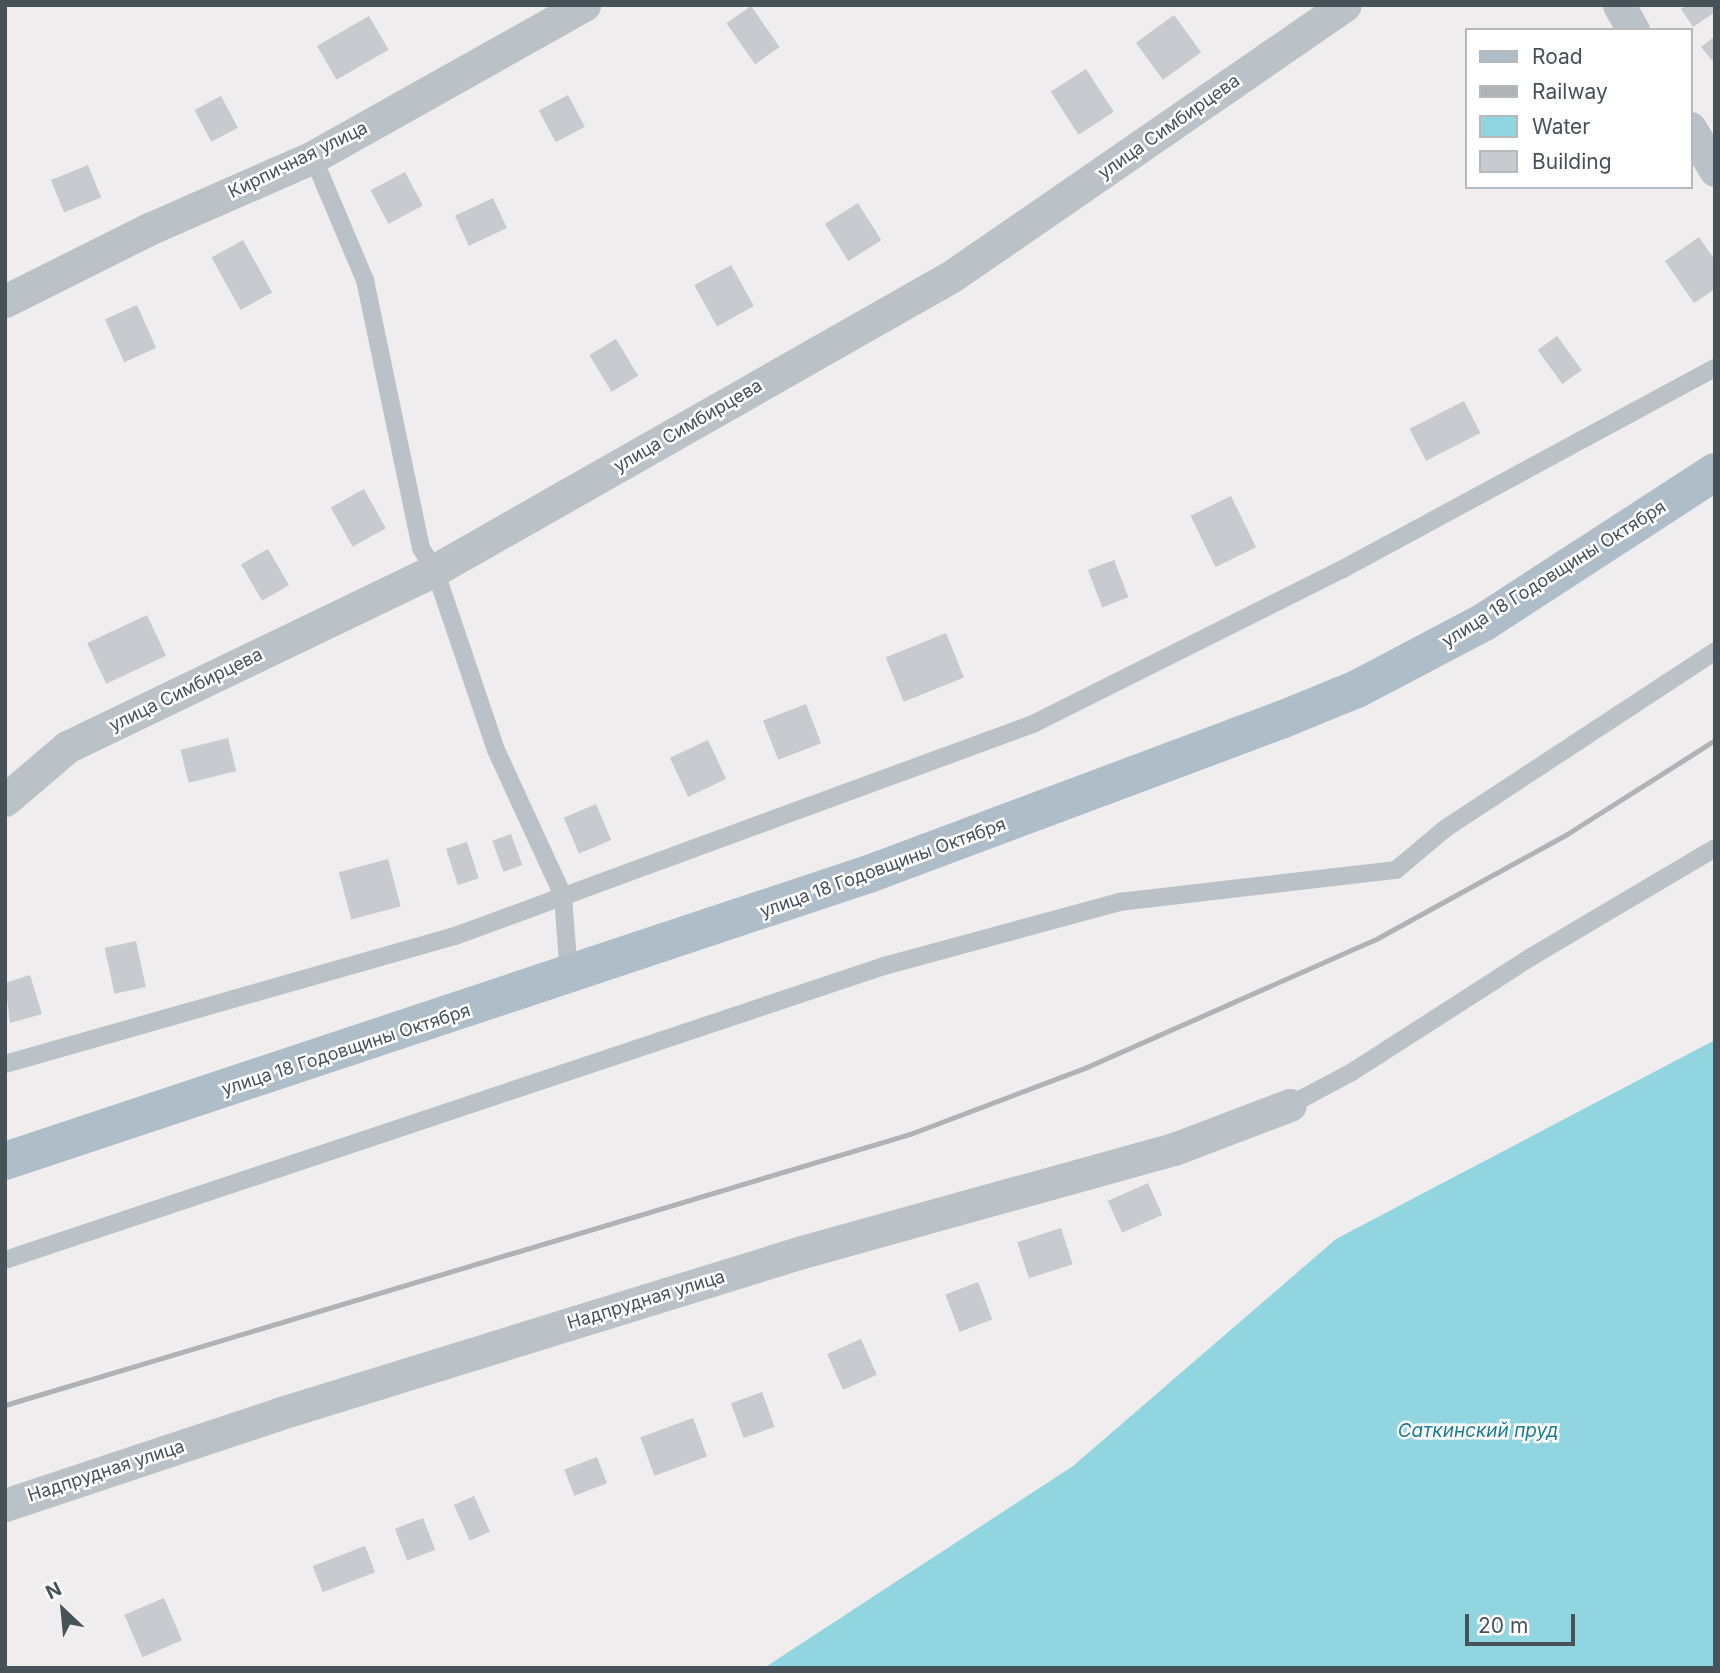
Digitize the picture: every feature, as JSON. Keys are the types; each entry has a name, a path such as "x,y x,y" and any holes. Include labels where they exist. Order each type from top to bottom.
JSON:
{"main road":[{"name":"улица 18 Годовщины Октября","path":"5,1161 870,874 1357,689 1484,622 1715,472"}],"street":[{"name":"Кирпичная улица","path":"5,301 149,229 313,157 584,5"},
{"name":"улица Симбирцева","path":"5,800 67,747 435,570 952,276 1345,5"},
{"path":"1619,5 1632,28"},
{"path":"1692,131 1715,170"},
{"name":"Надпрудная улица","path":"5,1505 278,1414 802,1252 1174,1149 1290,1105"}],"lane":[{"path":"313,157 365,280 421,548 435,570 496,750 563,896 569,976"},
{"path":"5,1064 455,936 1033,724 1340,570 1715,368"},
{"path":"5,1260 884,965 1119,902 1396,870 1446,828 1715,651"},
{"path":"1290,1105 1352,1072 1531,957 1715,848"}],"water":[{"name":"Саткинский пруд","path":"1715,1040 1715,1668 764,1668 1073,1466 1336,1239"}],"building":[{"path":"1687,5 1715,5 1715,12 1693,27 1681,9"},
{"path":"751,6 780,47 755,64 726,23"},
{"path":"1174,15 1201,52 1163,80 1136,43"},
{"path":"369,16 388,50 337,80 317,46"},
{"path":"1715,36 1715,64 1701,47"},
{"path":"1086,69 1114,112 1079,135 1051,92"},
{"path":"568,95 585,127 556,142 539,110"},
{"path":"221,96 238,128 211,142 195,110"},
{"path":"88,165 101,197 64,212 51,180"},
{"path":"405,172 423,206 388,224 371,190"},
{"path":"493,198 507,228 469,246 455,216"},
{"path":"858,203 881,240 848,261 825,224"},
{"path":"1699,237 1715,260 1715,289 1694,303 1665,261"},
{"path":"243,240 272,292 241,310 212,257"},
{"path":"731,265 754,306 717,326 694,285"},
{"path":"137,305 156,348 124,362 105,319"},
{"path":"1557,336 1582,370 1562,384 1538,350"},
{"path":"616,339 638,376 612,392 589,355"},
{"path":"1464,401 1480,433 1426,461 1410,429"},
{"path":"364,489 386,528 353,547 331,507"},
{"path":"1231,496 1256,547 1216,567 1191,516"},
{"path":"268,549 289,585 262,601 241,564"},
{"path":"1114,560 1128,597 1102,607 1088,570"},
{"path":"147,615 166,656 106,684 87,643"},
{"path":"946,633 964,678 904,702 886,657"},
{"path":"806,704 821,743 778,760 763,720"},
{"path":"228,738 236,771 189,783 180,750"},
{"path":"708,740 726,779 688,797 670,758"},
{"path":"596,804 611,840 579,854 564,818"},
{"path":"511,834 522,865 503,872 492,841"},
{"path":"467,842 479,878 458,885 446,849"},
{"path":"388,859 401,906 351,920 339,872"},
{"path":"136,941 146,987 114,994 105,948"},
{"path":"30,975 42,1014 10,1023 5,983"},
{"path":"1148,1183 1162,1215 1122,1233 1108,1201"},
{"path":"1061,1228 1073,1264 1029,1278 1017,1242"},
{"path":"978,1282 992,1319 960,1332 945,1295"},
{"path":"861,1339 877,1375 843,1390 827,1354"},
{"path":"762,1392 775,1427 744,1438 731,1403"},
{"path":"693,1418 707,1457 654,1476 640,1437"},
{"path":"597,1457 607,1483 574,1496 564,1470"},
{"path":"474,1496 490,1532 470,1541 454,1505"},
{"path":"423,1518 435,1550 407,1560 395,1529"},
{"path":"365,1546 375,1572 323,1592 313,1566"},
{"path":"164,1598 182,1640 142,1657 124,1615"}],"railway":[{"path":"5,1405 910,1134 1087,1067 1378,938 1567,834 1715,740"}]}
